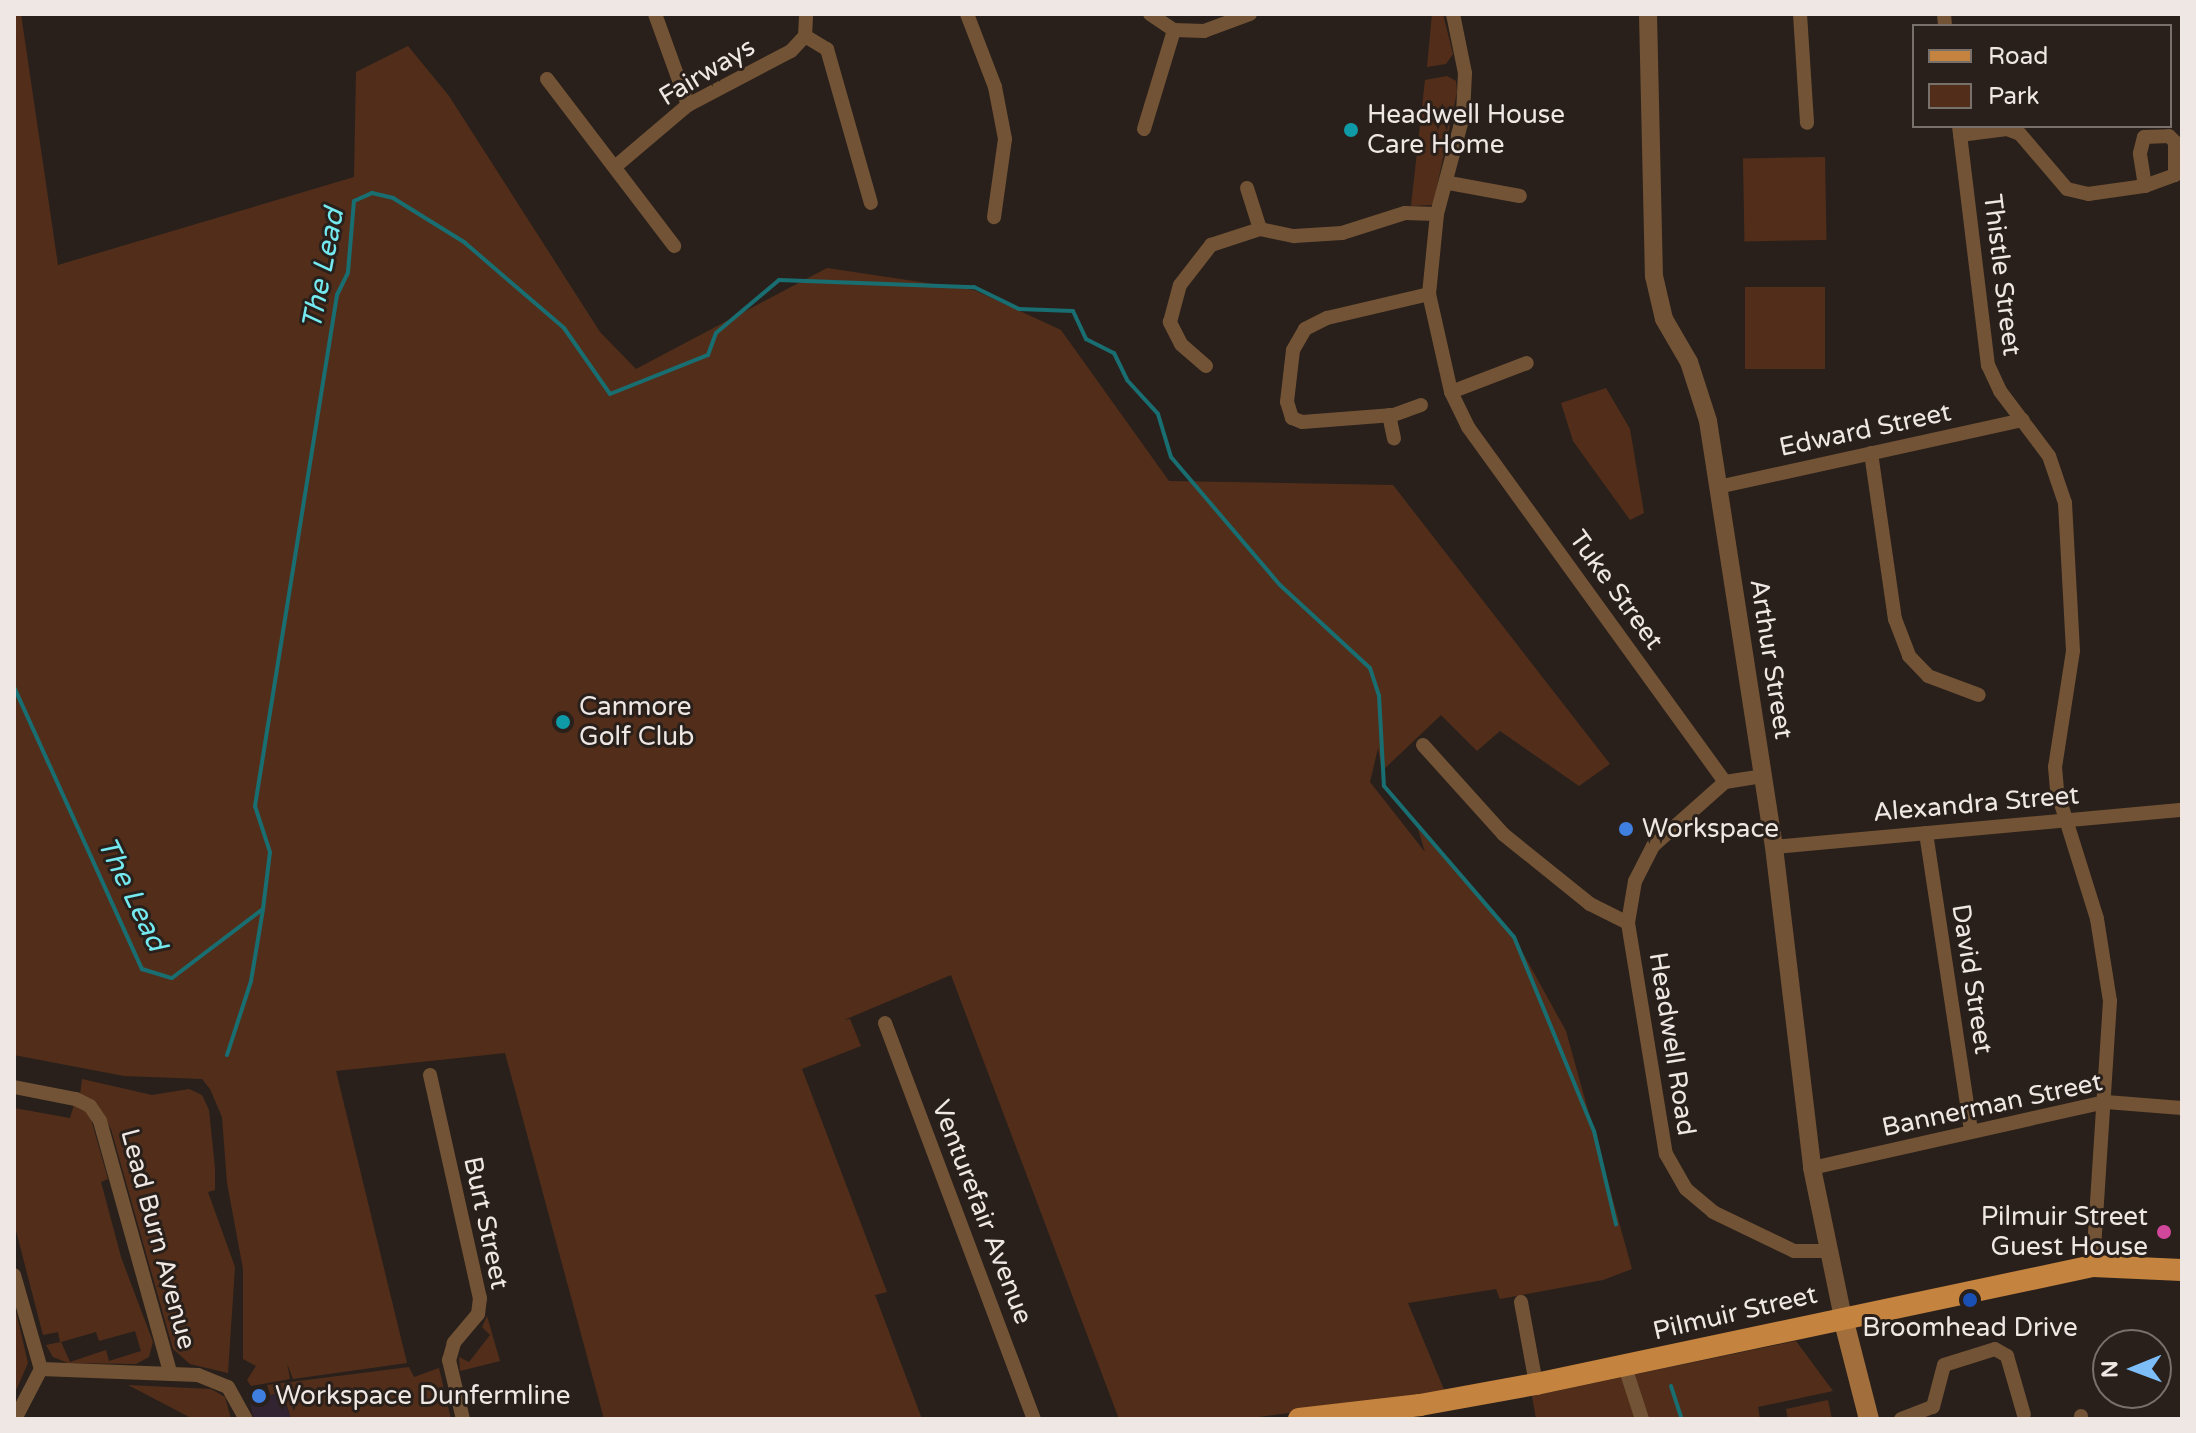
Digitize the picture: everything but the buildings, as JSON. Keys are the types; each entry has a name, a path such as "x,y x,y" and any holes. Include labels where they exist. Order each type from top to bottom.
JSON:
{"main road":[{"name":"Pilmuir Street","path":"1299,1419 1420,1412 1536,1384 2093,1266 2182,1270"},
{"path":"1843,1318 1869,1419"}],"street":[{"path":"655,14 688,105"},
{"path":"806,14 805,36 827,49 871,203"},
{"path":"967,14 995,87 1005,139 994,217"},
{"path":"1150,14 1174,30 1204,31 1250,14"},
{"name":"Tuke Street","path":"1453,14 1465,73 1463,116 1449,183 1437,214 1429,294 1451,392 1475,436 1725,782"},
{"name":"Arthur Street","path":"1648,14 1654,276 1664,319 1689,362 1704,404 1774,847 1812,1168 1826,1251 1843,1318"},
{"path":"1800,14 1807,123"},
{"path":"1144,129 1174,30"},
{"name":"Fairways","path":"616,166 688,105 791,51 805,36"},
{"path":"547,79 674,246"},
{"path":"1959,130 2007,129 2020,134 2067,189 2077,194 2145,186"},
{"name":"Thistle Street","path":"1959,130 1988,365 2049,456 2065,503 2070,550 2073,651 2055,767 2064,820 2097,919 2110,1001 2106,1102 2093,1266"},
{"path":"1449,183 1520,196"},
{"path":"1247,188 1260,229"},
{"path":"1206,366 1181,344 1170,322 1180,285 1211,245 1260,229 1294,236 1342,233 1405,213 1437,214"},
{"path":"1421,405 1389,415 1302,422 1292,418 1287,402 1293,350 1305,329 1327,318 1429,294"},
{"path":"1451,392 1527,363"},
{"path":"1389,415 1394,438"},
{"name":"Edward Street","path":"1718,487 2023,420"},
{"path":"1871,453 1895,619 1909,656 1928,676 1979,695"},
{"path":"1423,745 1503,834 1590,904 1628,923"},
{"path":"1725,782 1763,776"},
{"name":"Headwell Road","path":"1725,782 1653,846 1635,881 1628,923 1666,1154 1686,1189 1713,1212 1794,1251 1826,1251"},
{"name":"Alexandra Street","path":"1774,847 2182,810"},
{"name":"David Street","path":"1926,833 1971,1132"},
{"name":"Venturefair Avenue","path":"885,1023 1034,1419"},
{"name":"Burt Street","path":"430,1075 480,1298 478,1314 454,1343 449,1360 463,1419"},
{"name":"Lead Burn Avenue","path":"14,1087 76,1099 90,1106 100,1121 170,1372"},
{"name":"Bannerman Street","path":"1812,1168 2106,1102 2182,1108"},
{"path":"14,1275 41,1369 15,1419"},
{"path":"1521,1302 1536,1384"},
{"path":"1901,1419 1933,1407 1944,1365 1995,1349 2007,1356 2024,1415"},
{"path":"1625,1367 1642,1419"},
{"path":"41,1369 198,1375 228,1387 246,1419"}],"shaded area":[{"path":"266,1388 270,1395 282,1392 291,1419 254,1419 247,1393"}],"green space":[{"name":"Canmore Golf Club","path":"14,14 21,14 58,265 354,177 356,72 408,46 449,96 600,332 636,369 827,268 974,290 1061,330 1169,481 1393,485 1610,764 1579,786 1500,731 1477,751 1441,715 1382,771 1378,748 1370,782 1425,852 1418,829 1514,937 1566,1031 1632,1269 1603,1280 1500,1299 1496,1289 1408,1303 1445,1392 1244,1419 1119,1419 951,975 844,1020 850,1019 861,1046 802,1069 887,1292 875,1295 922,1419 604,1419 505,1053 336,1071 407,1363 293,1379 287,1363 290,1379 251,1386 247,1380 256,1366 243,1359 243,1269 227,1183 222,1117 210,1089 202,1079 124,1076 14,1055"},
{"path":"1432,14 1443,14 1453,54 1446,64 1427,67"},
{"path":"1447,76 1456,81 1457,92 1433,205 1411,206 1425,80"},
{"path":"1825,157 1826,240 1744,241 1743,158"},
{"path":"1745,287 1825,287 1825,369 1745,369"},
{"path":"1606,388 1630,429 1644,513 1630,520 1573,441 1561,403"},
{"path":"82,1079 152,1095 189,1089 202,1095 209,1110 215,1168 215,1190 208,1192 235,1267 228,1373 190,1364 173,1349 111,1129 96,1102 80,1095"},
{"path":"80,1103 91,1119 108,1179 101,1182 121,1257 153,1342 149,1357 136,1364 68,1363 53,1357 46,1345 60,1342 58,1332 43,1335 14,1223 14,1108 70,1118 74,1105","holes":["135,1331 141,1351 109,1361 106,1350 70,1362 61,1342 96,1332 99,1341"]},
{"path":"14,1303 28,1363 14,1395"},
{"path":"487,1316 500,1361 460,1371 459,1357 469,1362 490,1335 482,1327"},
{"path":"1796,1341 1833,1391 1758,1407 1760,1419 1536,1419 1532,1396"},
{"path":"409,1367 414,1377 439,1368 451,1419 291,1419 283,1392 270,1395 267,1385"},
{"path":"128,1385 211,1389 225,1397 231,1419 193,1419"},
{"path":"1828,1400 1832,1419 1788,1419 1786,1409"}],"waterway":[{"name":"The Lead","path":"227,1055 251,981 263,909 270,852 255,806 337,295 348,272 354,201 372,193 393,198 464,242 564,328 610,394 708,355 716,333 779,280 974,287 1019,309 1073,311 1086,339 1114,353 1127,380 1158,414 1171,457 1280,585 1370,668 1379,695 1384,786 1514,937 1594,1131 1616,1224"},
{"name":"The Lead","path":"14,687 142,969 172,978 263,909"},
{"path":"1671,1386 1682,1419"}],"place":[{"name":"Headwell House Care Home","path":"1351,130"},
{"name":"Canmore Golf Club","path":"563,722"},
{"name":"Workspace","path":"1626,829"},
{"name":"Pilmuir Street Guest House","path":"2164,1232"},
{"name":"Broomhead Drive","path":"1970,1300"},
{"name":"Workspace Dunfermline","path":"259,1396"}]}
